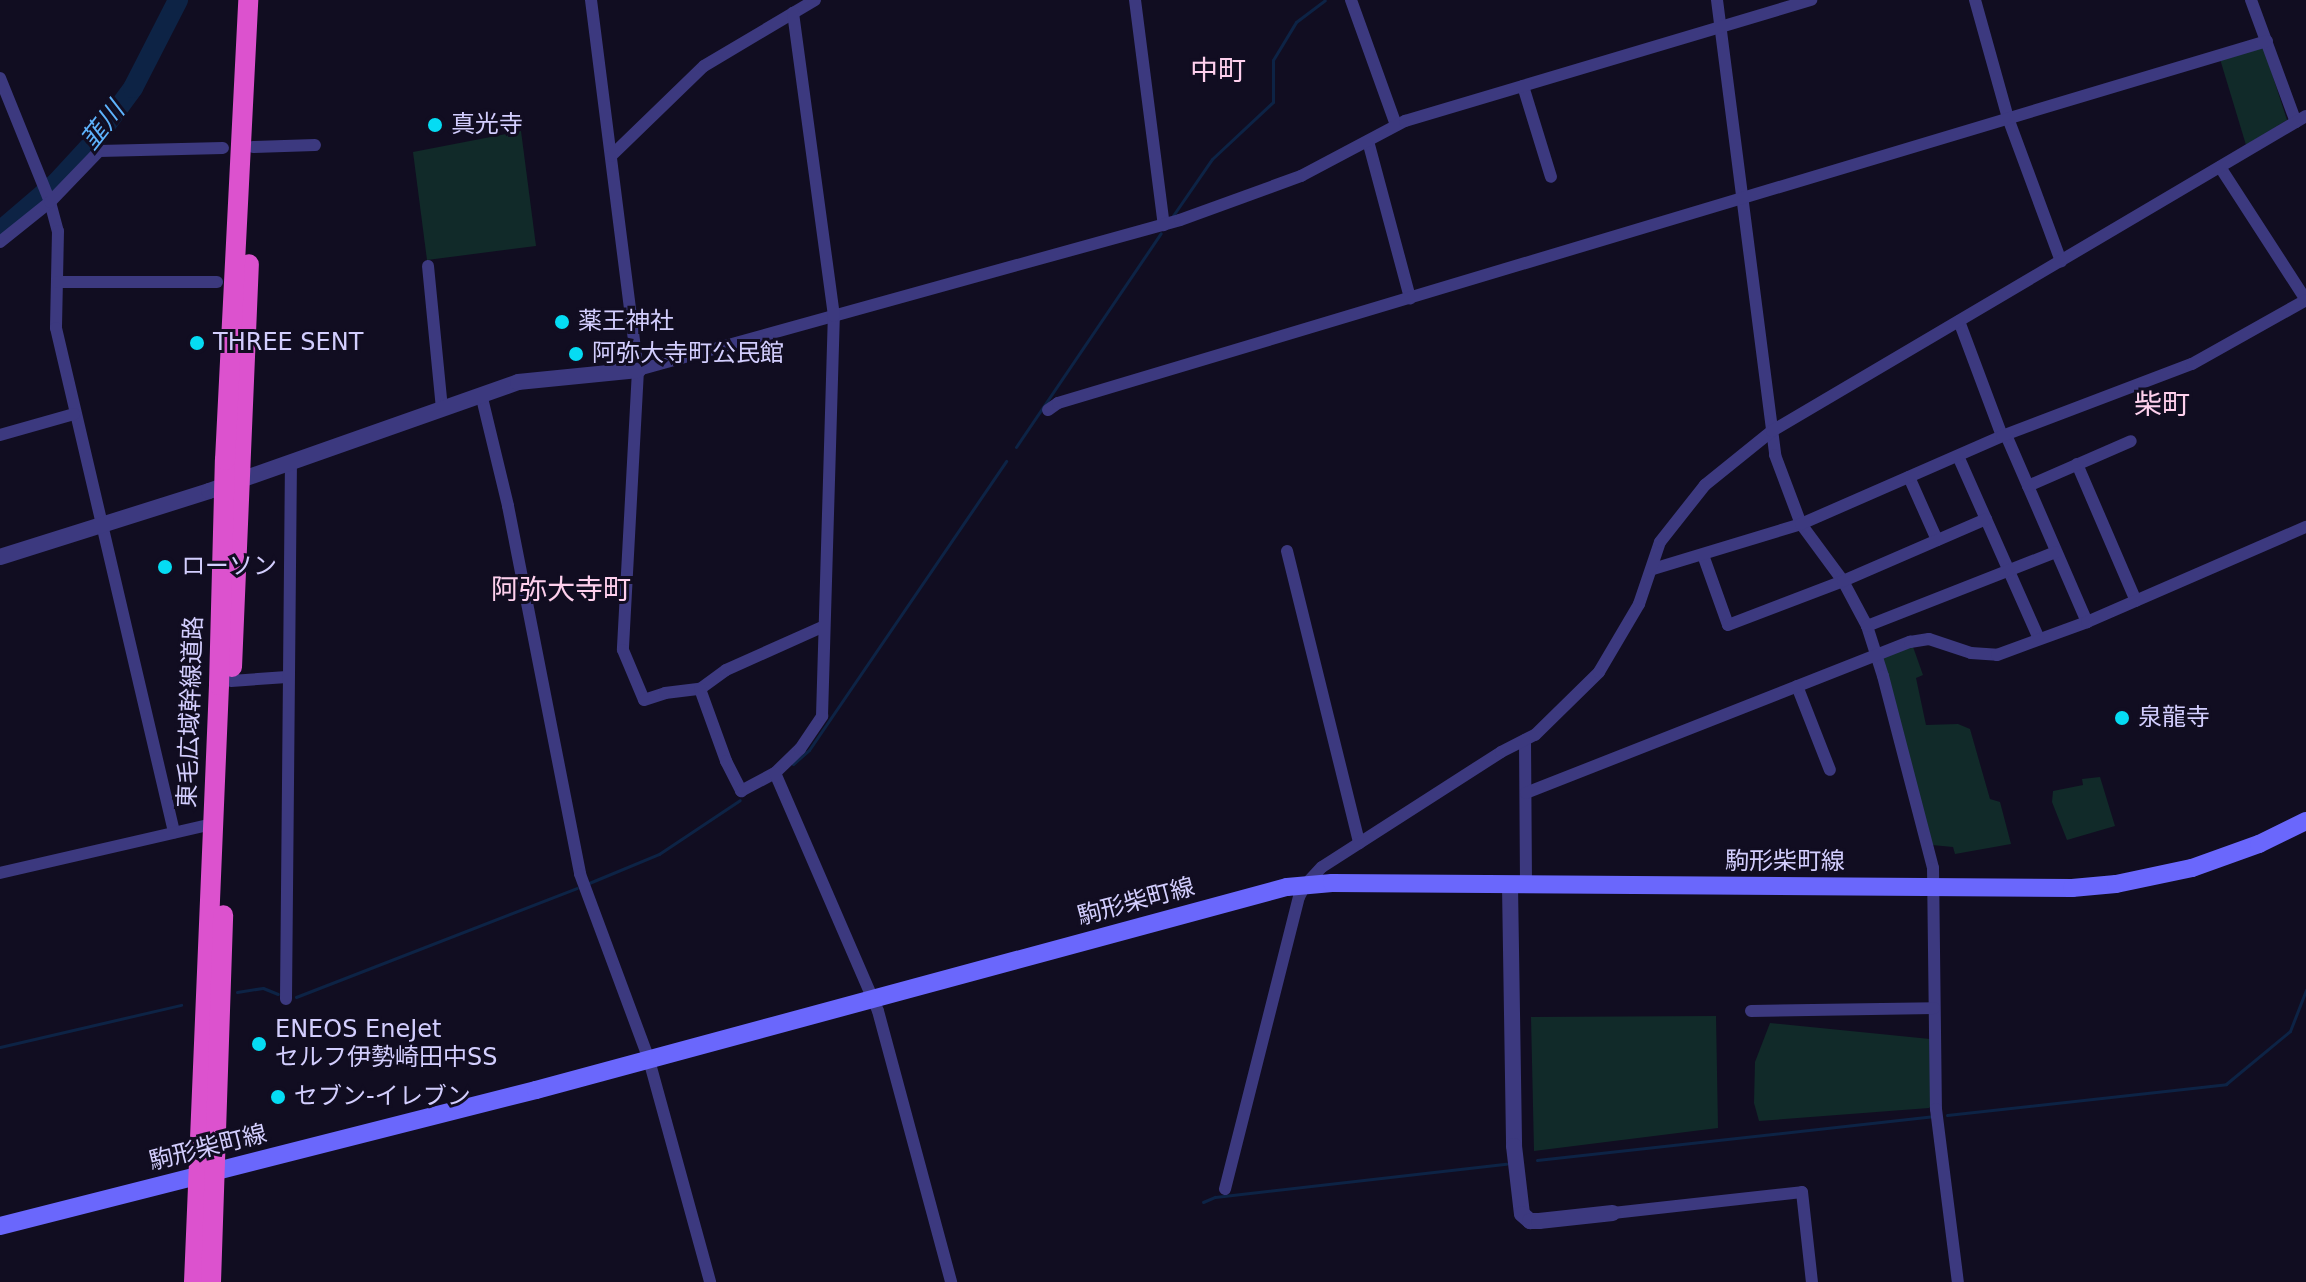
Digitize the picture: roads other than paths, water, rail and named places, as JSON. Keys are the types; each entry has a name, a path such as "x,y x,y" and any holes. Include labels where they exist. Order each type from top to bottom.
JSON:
{"highway":[{"name":"東毛広域幹線道路","path":"194,1282 207,1172 231,681 233,481 248,0"},
{"name":"東毛広域幹線道路","path":"211,1282 207,1172 213,824 260,0"}],"main road":[{"name":"駒形柴町線","path":"0,1226 649,1060 1306,884 2072,888 2116,884 2227,857 2306,821"}],"street":[{"path":"591,0 638,370 623,650 644,700 665,693 700,689 726,670 822,627"},
{"path":"611,156 704,66 815,0"},
{"path":"1135,0 1164,225"},
{"path":"1351,0 1396,125"},
{"path":"1717,0 1775,455 1801,524 1843,581 1867,626 1933,868 1936,1109 1958,1282"},
{"path":"0,557 291,462 481,394 543,377 638,370 1164,225 1259,194 1396,125 1811,0"},
{"path":"1975,0 2008,118 2061,261"},
{"path":"1225,1189 1299,897 1306,884 1322,867 1501,752 1540,731 1606,664 1653,569 1660,542 1696,494 1772,431 2301,119 2251,0"},
{"path":"700,689 726,761 741,791 775,773 800,749 822,716 822,627 834,316 793,13"},
{"path":"1048,410 1058,403 2267,41"},
{"path":"0,78 49,200 58,231 56,328 174,832"},
{"path":"1523,86 1551,177"},
{"path":"1368,141 1410,298"},
{"path":"253,147 315,145"},
{"path":"0,242 49,200 94,154 104,149 223,148"},
{"path":"1653,569 1801,524 2004,436 2192,364 2306,300 2220,167"},
{"path":"428,266 442,409"},
{"path":"58,282 217,282"},
{"path":"1959,321 2004,436 2087,622"},
{"path":"481,394 508,506 580,874 649,1060 710,1282"},
{"path":"0,435 74,414"},
{"path":"2028,486 2131,441"},
{"path":"1958,456 2039,639"},
{"path":"286,999 291,462"},
{"path":"2077,464 2136,601"},
{"path":"1909,477 1937,540"},
{"path":"1703,555 1728,625 1843,581 1986,519"},
{"path":"1526,793 1877,654 1924,639 1990,656 2087,622 2306,527"},
{"path":"1287,551 1359,843"},
{"path":"1867,626 2056,552"},
{"path":"231,681 287,677"},
{"path":"1797,686 1830,770"},
{"path":"1525,740 1526,793 1518,886 1514,1146 1522,1214 1527,1220 1802,1192 1812,1282"},
{"path":"775,773 872,998 951,1282"},
{"path":"0,873 213,824"},
{"path":"1751,1011 1934,1008"}],"waterway":[{"name":"韮川","path":"0,231 56,183 91,145 133,88 178,0"},
{"path":"1172,217 1212,159 1273,102 1273,60 1296,22 1325,0"},
{"path":"1016,447 1161,233"},
{"path":"793,764 809,750 1006,461"},
{"path":"589,883 659,854 740,800"},
{"path":"296,997 577,888"},
{"path":"237,992 263,988 278,994"},
{"path":"1947,1115 2226,1084 2290,1031 2306,990"},
{"path":"0,1047 181,1005"},
{"path":"1537,1160 1933,1116"},
{"path":"1203,1202 1215,1197 1506,1164"}],"place":[{"name":"真光寺","path":"435,125"},
{"name":"薬王神社","path":"562,322"},
{"name":"THREE SENT","path":"197,343"},
{"name":"阿弥大寺町公民館","path":"576,354"},
{"name":"ローソン","path":"165,567"},
{"name":"泉龍寺","path":"2122,718"},
{"name":"ENEOS EneJet セルフ伊勢崎田中SS","path":"259,1044"},
{"name":"セブン-イレブン","path":"278,1097"}],"district":[{"name":"中町","path":"1218,71"},
{"name":"柴町","path":"2162,405"},
{"name":"阿弥大寺町","path":"561,590"}]}
